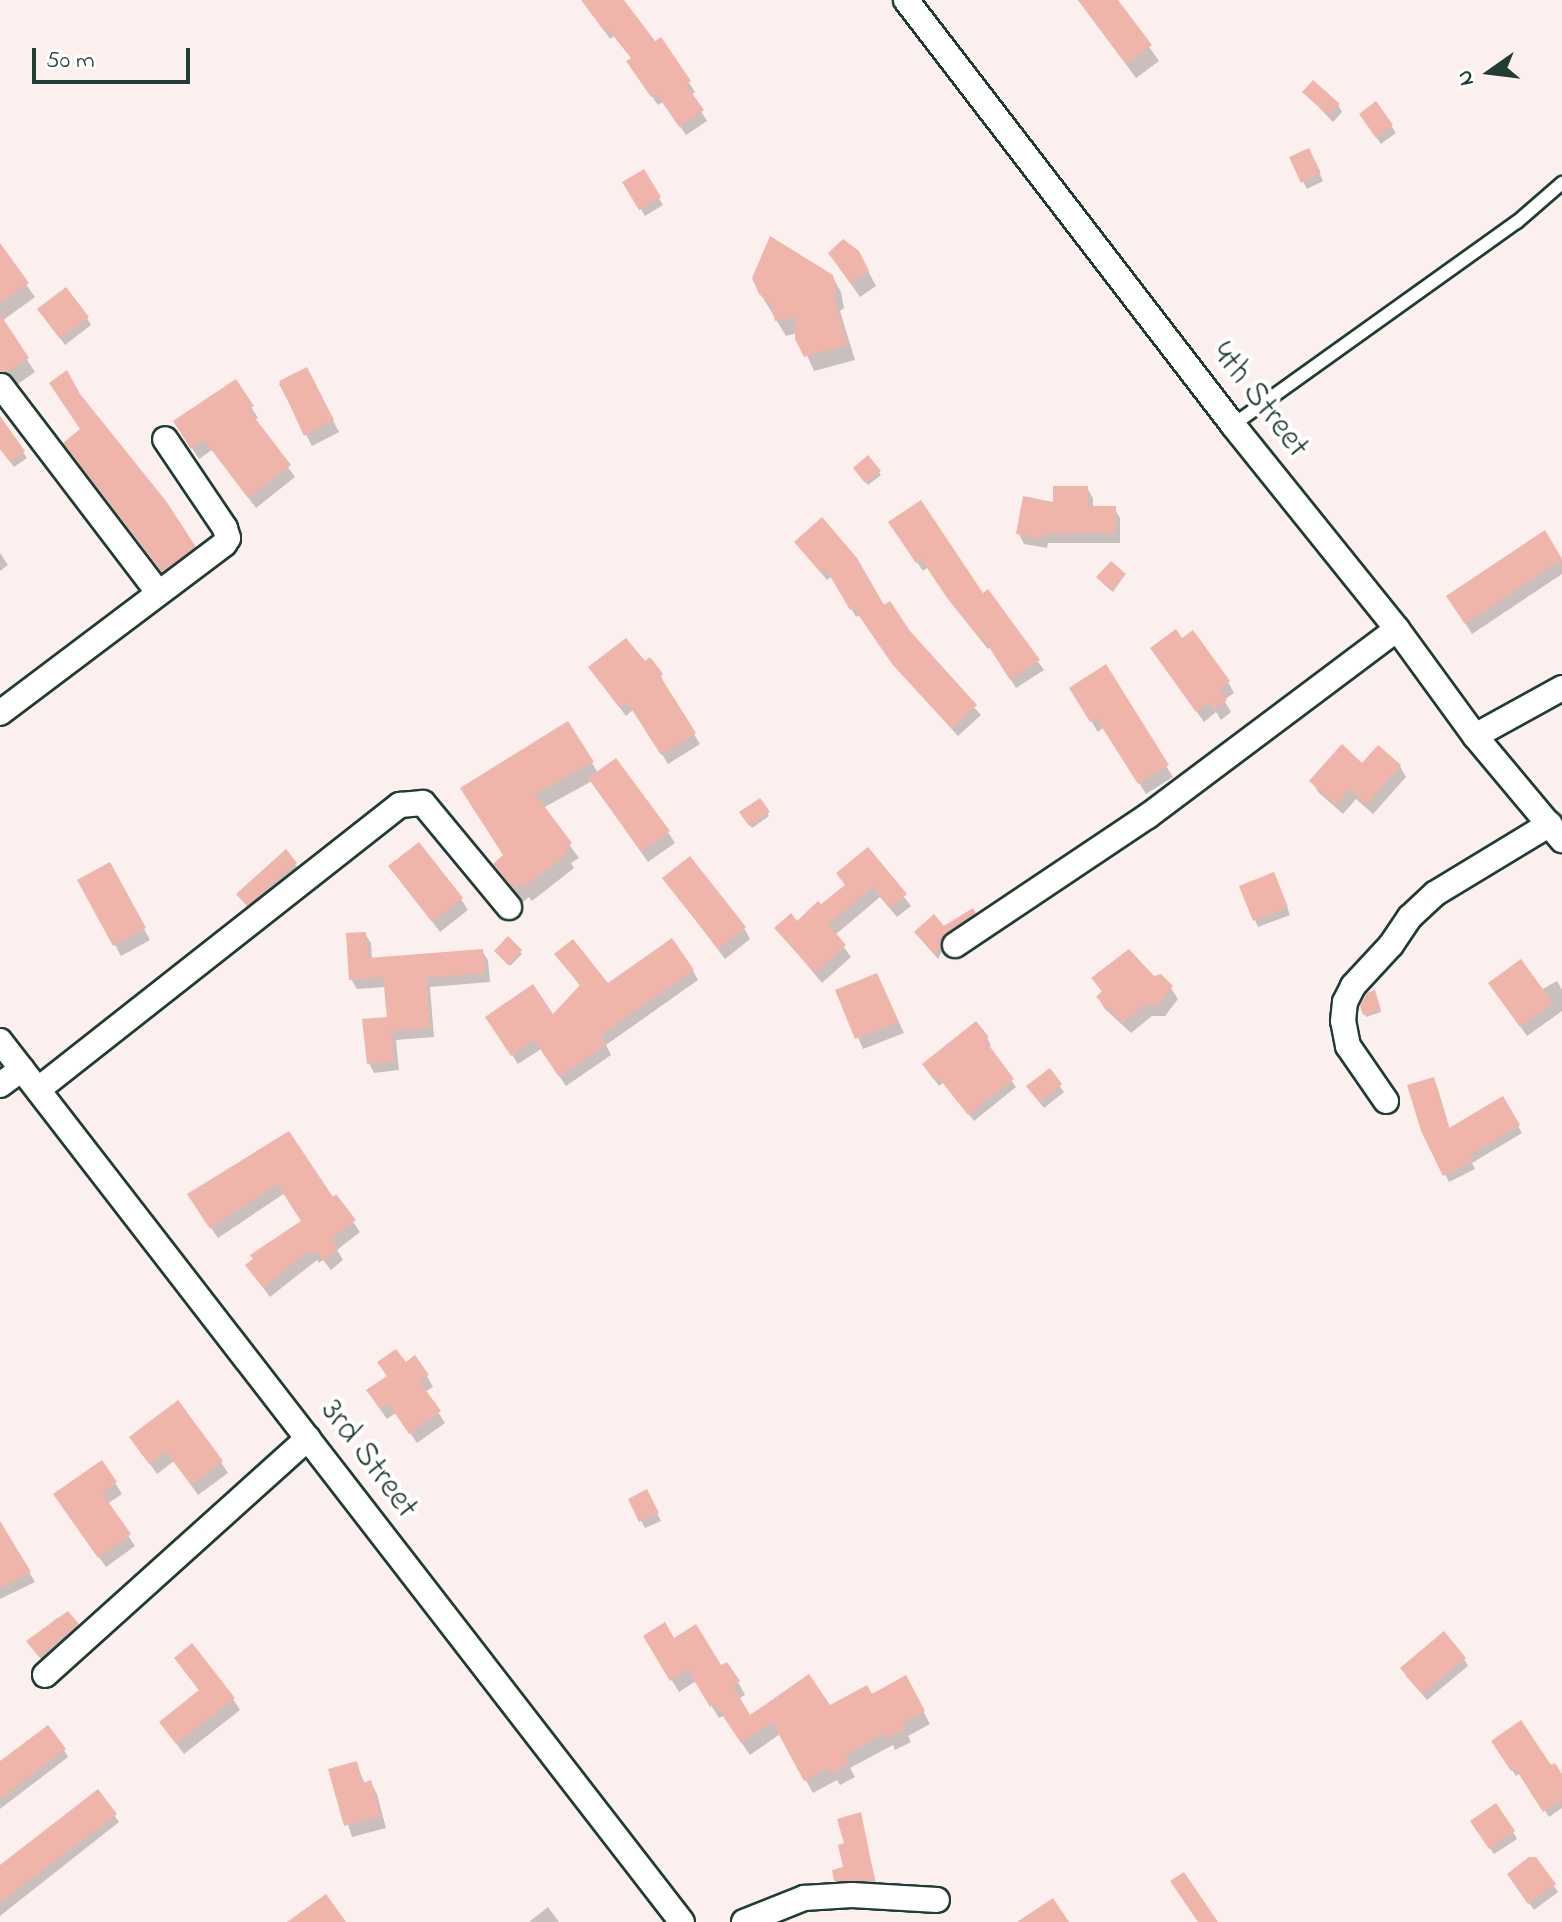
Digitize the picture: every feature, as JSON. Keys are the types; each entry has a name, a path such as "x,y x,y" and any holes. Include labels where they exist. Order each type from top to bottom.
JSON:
{"street":[{"name":"4th Street","path":"906,0 1233,425 1397,629 1475,736 1556,832"},
{"path":"1,386 158,592"},
{"path":"0,713 228,538 225,528 165,439"},
{"path":"955,945 1148,816 1397,629"},
{"path":"1475,736 1562,688"},
{"path":"40,1088 400,805 423,803 509,907"},
{"path":"1386,1101 1348,1046 1343,1021 1345,1002 1353,986 1391,945 1410,917 1436,893 1556,832"},
{"name":"3rd Street","path":"0,1041 40,1088 682,1922"},
{"path":"0,1085 22,1069"},
{"path":"45,1675 308,1438"},
{"path":"744,1922 804,1898 852,1895 937,1900"}],"lane":[{"path":"1233,425 1517,222 1562,183"}],"building":[{"path":"581,0 624,0 655,41 661,37 691,81 686,85 704,110 679,127 656,93 651,97 626,61 631,58 607,28 604,31"},
{"path":"1078,0 1118,0 1152,45 1126,64"},
{"path":"1313,80 1340,104 1329,116 1302,92"},
{"path":"1376,101 1393,125 1376,138 1359,114"},
{"path":"1309,148 1321,173 1301,183 1289,157"},
{"path":"644,169 661,197 639,210 622,182"},
{"path":"770,236 833,275 837,292 833,295 848,345 804,357 795,339 795,317 775,321 771,304 759,294 752,278"},
{"path":"843,239 859,251 869,271 850,283 828,253"},
{"path":"0,243 29,283 0,304"},
{"path":"66,287 89,317 60,339 37,309"},
{"path":"0,314 29,358 7,372 0,371"},
{"path":"307,367 334,420 304,436 279,381"},
{"path":"67,370 80,394 166,501 196,547 162,572 63,443 80,429 49,383"},
{"path":"236,379 254,406 248,409 291,465 248,498 204,440 191,449 173,421"},
{"path":"0,416 25,451 10,462 0,448"},
{"path":"868,455 881,471 865,483 853,468"},
{"path":"1053,486 1088,486 1088,506 1116,506 1116,533 1043,534 1043,539 1016,534 1023,496 1053,502"},
{"path":"921,500 983,593 988,589 1040,660 1010,680 984,639 982,641 947,598 921,559 916,563 888,522"},
{"path":"822,517 857,558 884,605 890,601 910,631 977,705 952,729 892,664 853,607 850,610 826,569 821,573 794,542"},
{"path":"1545,530 1562,559 1465,624 1446,596"},
{"path":"1111,561 1126,574 1111,591 1096,577"},
{"path":"1176,629 1182,638 1193,630 1230,681 1219,689 1227,700 1214,710 1209,703 1196,712 1150,648"},
{"path":"626,638 645,661 650,657 663,674 660,676 696,733 661,755 627,702 620,708 588,667"},
{"path":"1106,664 1169,765 1138,784 1096,718 1090,722 1069,688"},
{"path":"568,721 594,762 535,794 572,843 564,849 568,853 523,888 520,884 514,889 493,864 503,855 460,788"},
{"path":"1342,744 1362,763 1378,745 1401,765 1366,805 1349,789 1336,805 1309,781"},
{"path":"616,758 670,831 641,852 588,778"},
{"path":"760,798 770,812 749,826 739,812"},
{"path":"419,842 463,898 432,922 388,866"},
{"path":"868,847 907,894 890,908 873,887 828,924 846,945 815,973 774,928 791,913 797,921 818,901 821,904 845,885 836,873"},
{"path":"286,849 297,863 247,906 236,894"},
{"path":"690,856 746,927 718,949 662,878"},
{"path":"110,862 146,928 113,946 77,880"},
{"path":"1274,872 1288,907 1253,921 1239,886"},
{"path":"973,908 976,913 946,933 941,948 934,954 914,932 934,914 944,926"},
{"path":"366,932 368,958 483,949 485,973 426,978 430,1028 391,1031 395,1061 367,1064 362,1019 387,1017 383,977 349,980 346,933"},
{"path":"508,936 522,950 508,965 494,951"},
{"path":"672,938 694,970 601,1035 607,1044 559,1077 534,1040 511,1056 485,1017 533,984 553,1014 580,985 554,954 573,939 608,983"},
{"path":"1129,949 1154,976 1161,974 1173,986 1158,1005 1145,1005 1123,1023 1096,997 1102,991 1091,978"},
{"path":"1521,959 1553,1003 1520,1027 1488,983"},
{"path":"877,973 899,1022 855,1039 835,990"},
{"path":"1375,990 1381,1010 1363,1015 1360,1006 1367,993"},
{"path":"976,1021 989,1037 985,1040 1014,1079 968,1115 938,1077 934,1080 922,1064"},
{"path":"1050,1068 1062,1084 1039,1102 1026,1086"},
{"path":"1434,1077 1449,1128 1503,1096 1520,1125 1470,1155 1473,1162 1443,1176 1421,1131 1407,1085"},
{"path":"289,1131 333,1197 336,1194 356,1220 331,1239 339,1249 324,1261 316,1251 311,1254 309,1251 263,1288 245,1265 253,1259 250,1255 301,1221 277,1184 210,1229 187,1194"},
{"path":"396,1349 406,1362 415,1355 429,1375 419,1381 441,1411 409,1434 388,1403 380,1409 366,1390 387,1376 377,1362"},
{"path":"178,1400 223,1461 191,1485 166,1452 149,1464 129,1437"},
{"path":"102,1460 117,1482 102,1493 131,1534 98,1558 53,1494"},
{"path":"647,1489 659,1513 639,1522 628,1499"},
{"path":"0,1521 31,1572 0,1588"},
{"path":"68,1611 79,1624 39,1657 26,1641"},
{"path":"665,1622 674,1638 696,1624 721,1665 727,1662 740,1681 733,1686 750,1715 809,1674 830,1705 867,1685 872,1694 906,1675 925,1711 902,1723 906,1728 886,1739 884,1734 845,1755 849,1763 831,1774 828,1768 804,1781 772,1722 741,1743 715,1704 710,1707 688,1670 670,1681 643,1636"},
{"path":"1444,1631 1466,1658 1422,1694 1400,1668"},
{"path":"192,1643 235,1698 176,1744 159,1722 199,1690 174,1658"},
{"path":"1521,1720 1551,1765 1555,1763 1562,1774 1562,1799 1543,1812 1515,1768 1511,1771 1491,1741"},
{"path":"48,1725 66,1749 0,1799 0,1761"},
{"path":"357,1761 363,1783 371,1780 381,1816 344,1826 328,1769"},
{"path":"98,1789 117,1814 0,1903 0,1865"},
{"path":"1496,1803 1515,1831 1489,1849 1470,1821"},
{"path":"861,1812 875,1881 834,1881 832,1870 843,1867 838,1845 844,1843 837,1819"},
{"path":"1529,1857 1536,1857 1556,1884 1528,1904 1507,1874"},
{"path":"1184,1872 1218,1922 1198,1922 1170,1881"},
{"path":"326,1894 346,1922 287,1922"},
{"path":"1053,1898 1069,1922 1017,1922"}]}
